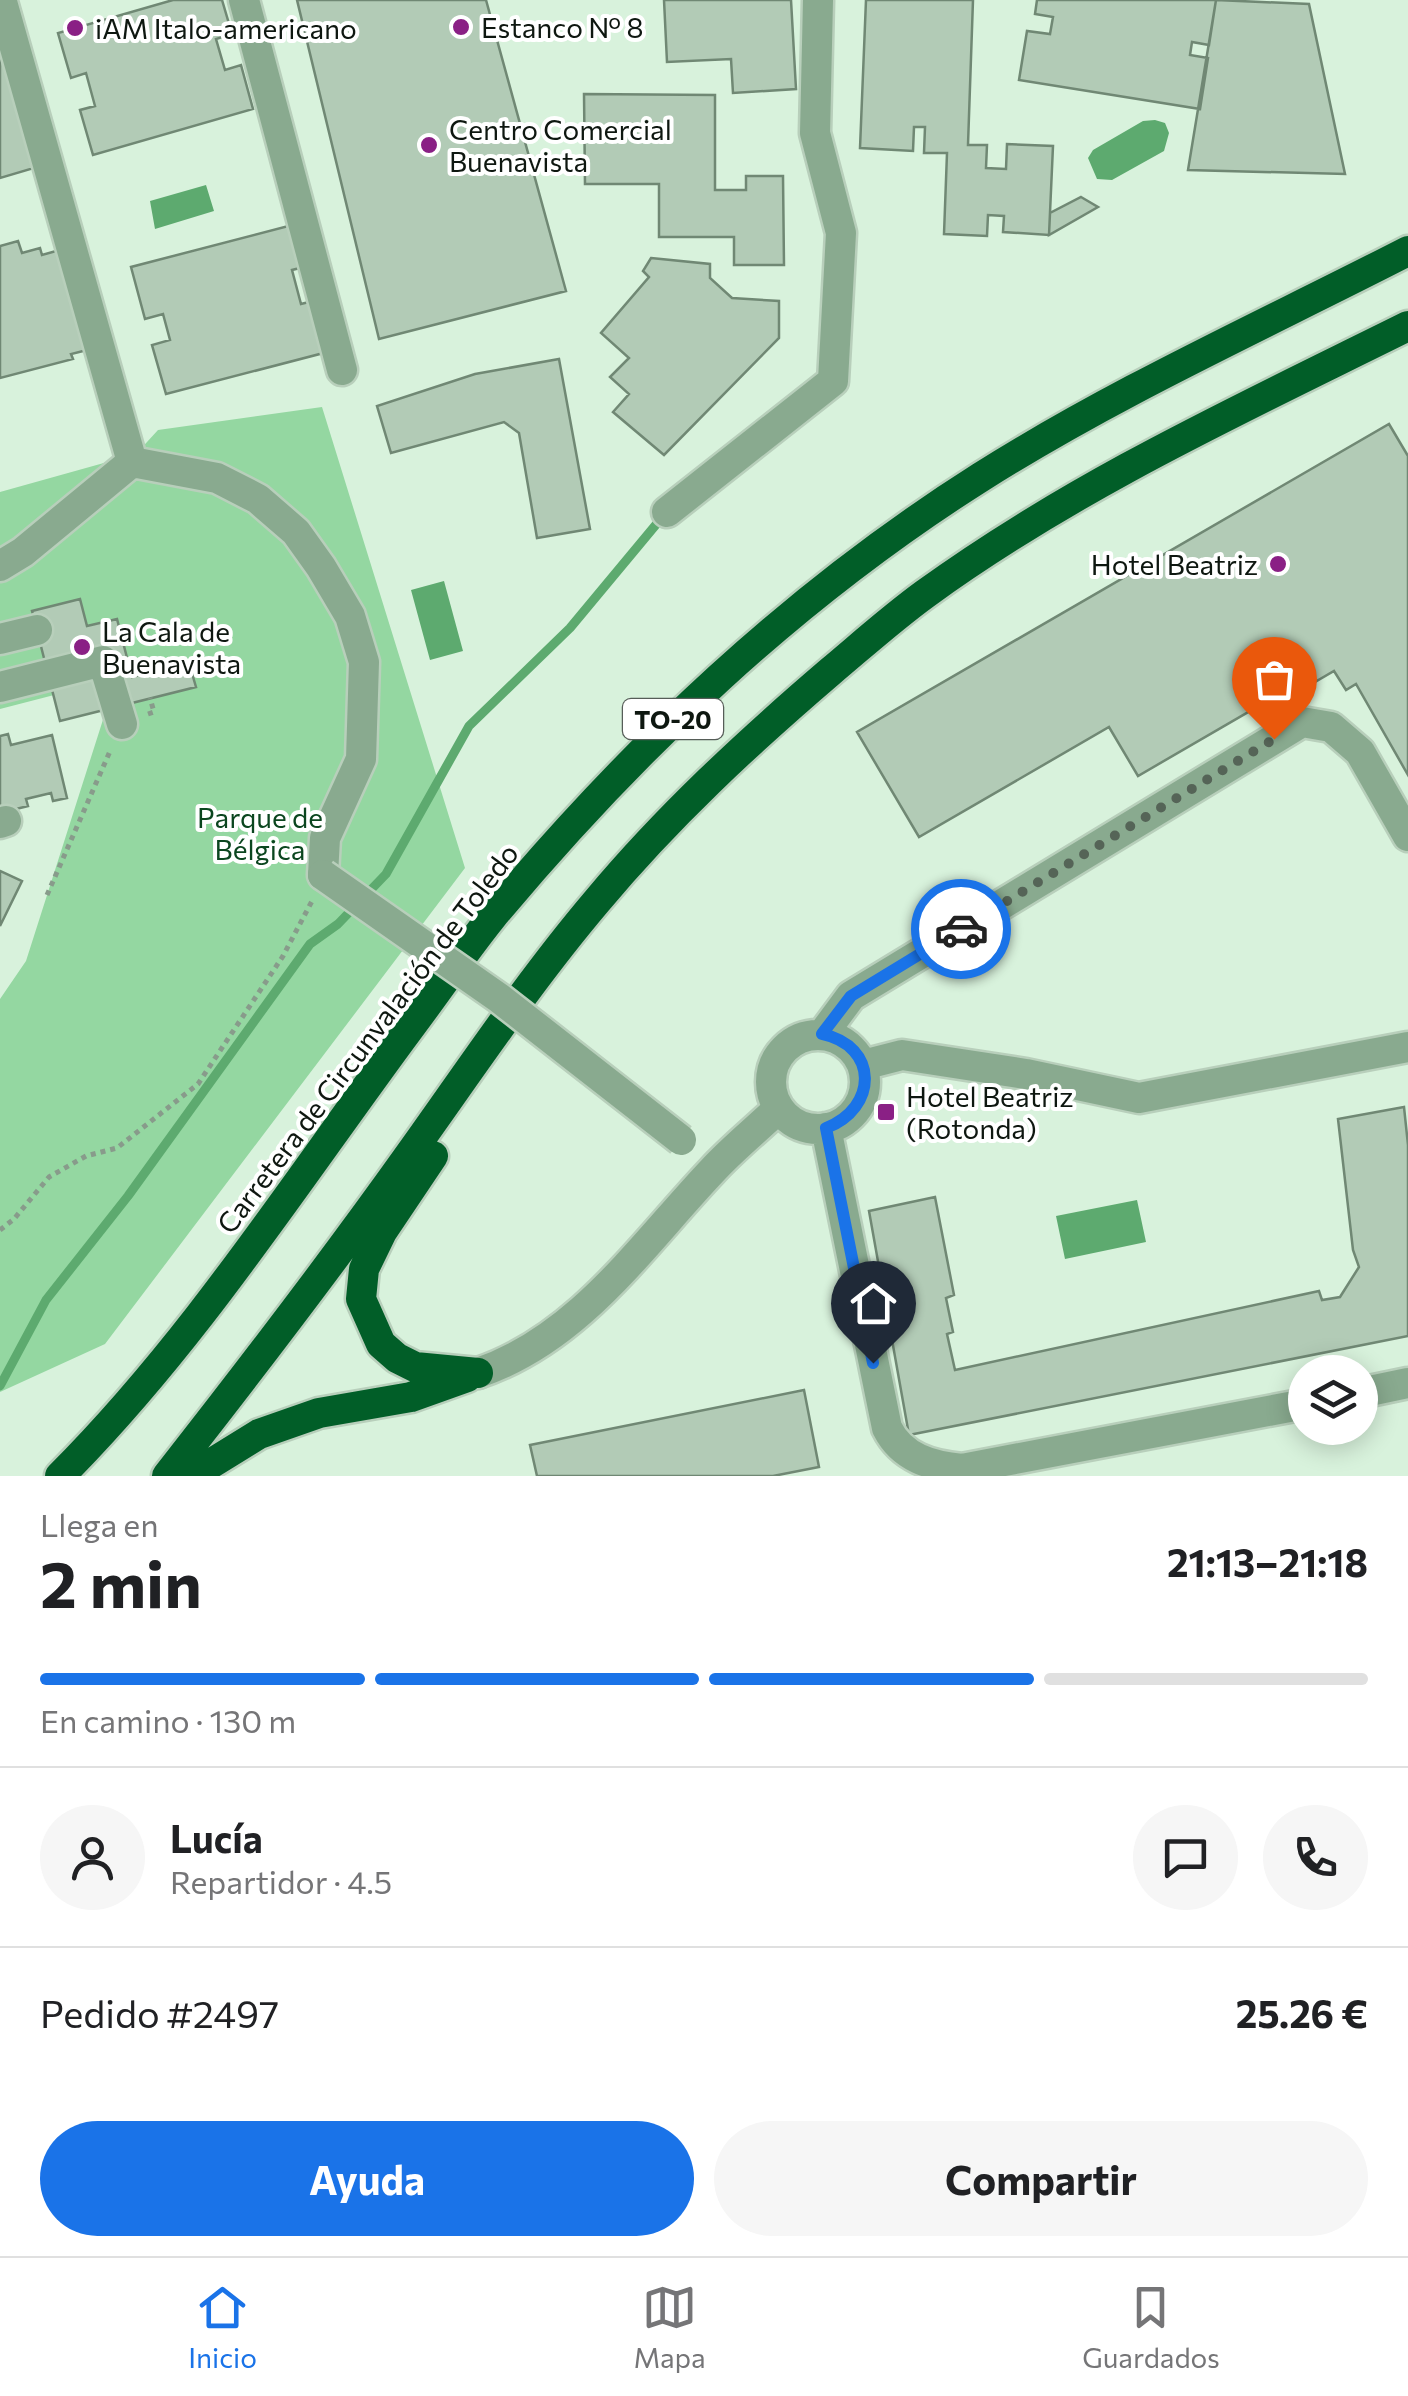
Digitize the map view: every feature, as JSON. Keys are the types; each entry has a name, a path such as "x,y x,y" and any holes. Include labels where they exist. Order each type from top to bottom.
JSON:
{"highway":[{"name":"Carretera de Circunvalación de Toledo","path":"60,1476 128,1403 240,1261 488,922 587,807 734,662 883,542 980,478 1137,386 1408,251"},
{"name":"TO-20","path":"168,1476 280,1334 528,986 671,819 766,726 923,595 1093,485 1220,417 1408,326"},
{"path":"478,1373 415,1367 396,1358 381,1344 362,1299 364,1269 382,1232 444,1138 480,1055"},
{"path":"191,1476 259,1434 318,1413 411,1397 478,1373"}],"street":[{"path":"244,0 342,370"},
{"path":"667,512 833,381 841,233 815,133 818,0"},
{"path":"2,2 132,462"},
{"path":"0,566 23,552 132,462"},
{"path":"132,462 218,478 258,499 296,532 322,566 350,616 364,662 361,759 325,838 323,874 499,998 681,1140"},
{"path":"0,639 36,630"},
{"path":"0,687 103,661 122,724"},
{"path":"822,1034 851,996 1302,722 1331,727 1360,752 1408,836"},
{"path":"822,1034 846,1044 862,1065 866,1080 863,1096 856,1111 842,1122 826,1128 800,1125 779,1108 770,1080 781,1052 807,1035 822,1034"},
{"path":"862,1065 902,1054 1139,1098 1408,1046"},
{"path":"478,1373 506,1364 534,1348 590,1304 712,1170 779,1108"},
{"path":"826,1128 887,1428 904,1452 939,1467 962,1469 1288,1407"},
{"path":"1378,1390 1408,1384"}],"path":[{"path":"47,895 122,724"},
{"path":"0,1230 49,1177 86,1156 117,1148 198,1084 304,922 323,874"}],"green space":[{"name":"Parque de Bélgica","path":"322,407 465,868 105,1344 0,1392 0,999 26,961 116,679 0,709 0,492 136,454 158,430"}],"shaded area":[{"path":"1143,121 1165,123 1169,133 1164,151 1112,180 1097,179 1088,158 1093,150"},
{"path":"206,185 214,211 155,229 150,201"},
{"path":"444,581 463,651 430,660 411,590"},
{"path":"1137,1200 1146,1242 1065,1259 1056,1216"}],"building":[{"path":"173,0 222,0 232,34 216,39 225,70 241,65 253,109 93,155 80,110 95,106 86,73 71,78 58,33"},
{"name":"Centro Comercial Buenavista","path":"297,0 486,0 566,291 379,339"},
{"path":"664,0 791,0 796,89 733,93 731,59 667,62"},
{"path":"866,0 973,0 968,145 987,145 986,168 1006,169 1007,144 1053,146 1049,235 1003,232 1004,216 988,215 987,236 944,234 947,153 924,153 925,127 914,127 913,151 860,148"},
{"path":"1037,0 1216,0 1209,45 1192,42 1190,55 1208,58 1200,109 1019,80 1027,31 1050,34 1053,17 1035,14"},
{"path":"1216,0 1309,4 1345,174 1188,170"},
{"path":"0,46 34,168 0,178"},
{"path":"584,94 715,95 715,190 746,190 746,176 783,176 784,265 734,265 734,237 659,237 659,184 585,184"},
{"path":"1081,197 1098,207 1049,235 1050,213"},
{"path":"296,224 308,266 292,270 301,304 321,299 335,350 166,394 152,345 170,340 163,314 145,319 131,267"},
{"path":"18,241 22,253 40,248 42,255 63,249 91,349 71,354 73,359 0,378 0,246"},
{"path":"651,258 710,264 710,278 732,298 779,301 779,338 664,455 613,412 629,394 610,377 629,358 601,333 649,277 643,271"},
{"path":"559,359 590,529 537,538 519,433 504,422 391,453 377,406 475,374"},
{"name":"Hotel Beatriz","path":"1389,424 1408,456 1408,775 1356,684 1346,690 1334,671 1291,696 1288,689 1138,776 1109,727 919,837 857,732"},
{"name":"La Cala de Buenavista","path":"80,599 87,626 117,619 132,677 189,663 196,687 60,721 32,611"},
{"path":"8,734 11,745 52,735 67,798 53,801 51,793 26,799 28,806 0,813 0,736"},
{"path":"0,871 22,881 0,926"},
{"path":"1404,1107 1408,1145 1408,1336 1312,1355 1288,1355 1288,1360 909,1435 869,1211 935,1197 954,1295 946,1298 953,1332 947,1334 955,1370 1319,1291 1322,1300 1340,1297 1359,1267 1353,1250 1338,1119"},
{"path":"804,1390 819,1467 773,1476 537,1476 530,1445"}],"waterway":[{"path":"0,1386 46,1300 128,1196 310,944 338,924 386,874 469,726 570,628 664,515"}],"way so far":[{"path":"961,929 1274,739"}],"place":[{"name":"Estanco Nº 8","path":"461,27"},
{"name":"iAM Italo-americano","path":"75,28"},
{"name":"Centro Comercial Buenavista","path":"429,145"},
{"name":"Hotel Beatriz","path":"1278,564"},
{"name":"La Cala de Buenavista","path":"82,647"},
{"name":"Hotel Beatriz (Rotonda)","path":"886,1112"}],"route":[{"path":"873,1363 826,1128 856,1111 866,1080 856,1054 835,1037 822,1034 851,996 961,929"}]}
